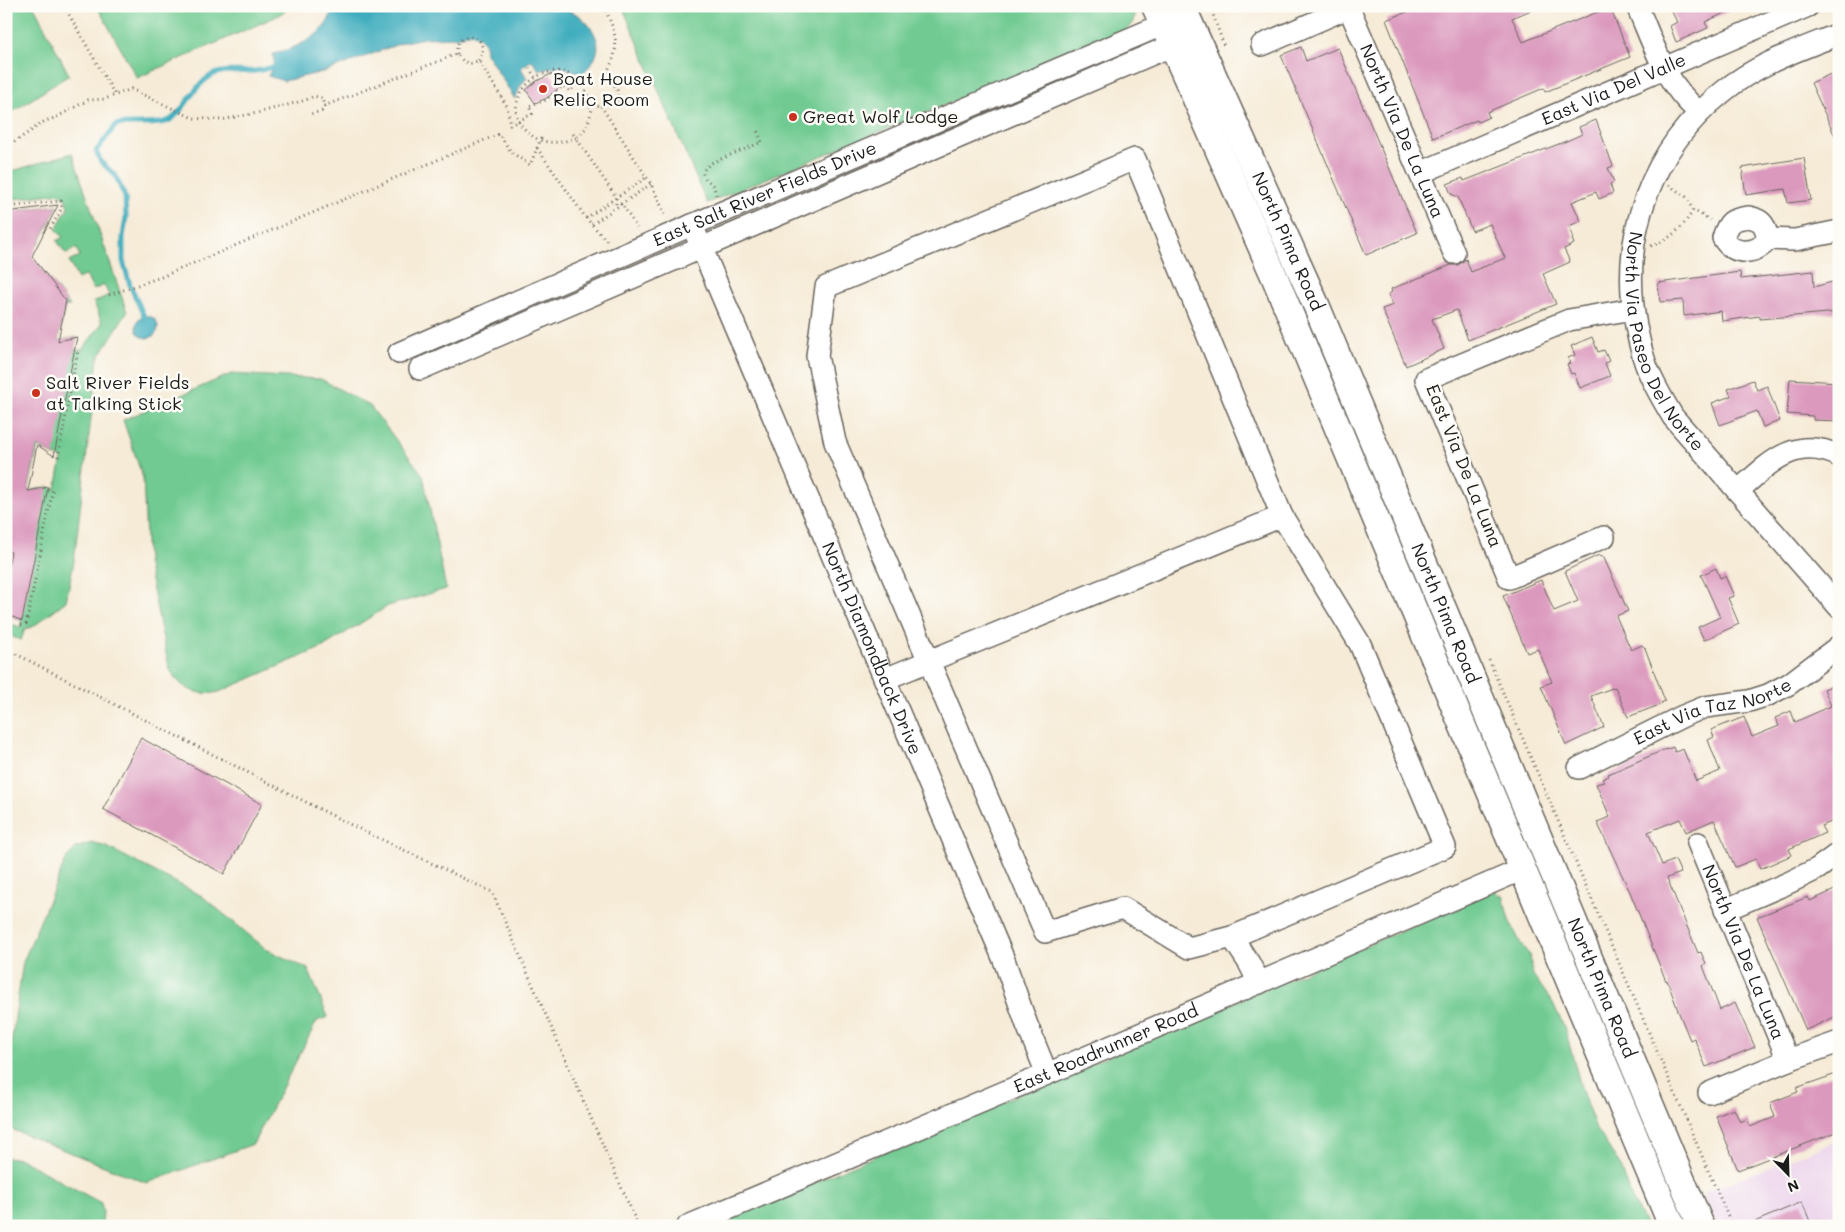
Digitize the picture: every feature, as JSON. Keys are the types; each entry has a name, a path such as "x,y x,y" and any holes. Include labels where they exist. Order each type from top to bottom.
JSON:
{"main road":[{"name":"North Pima Road","path":"1175,22 1275,278 1672,1226"},
{"name":"North Pima Road","path":"1175,22 1317,307 1701,1226"}],"street":[{"path":"1637,6 1670,80 1678,92 1699,112"},
{"name":"East Via Del Valle","path":"1420,173 1808,6"},
{"path":"1262,45 1350,7"},
{"name":"North Via De La Luna","path":"1350,7 1454,253"},
{"name":"East Salt River Fields Drive","path":"399,352 692,225 1175,22"},
{"name":"East Salt River Fields Drive","path":"420,369 702,248 1175,22"},
{"name":"North Via Paseo Del Norte","path":"1839,34 1748,73 1699,112 1686,126 1658,169 1642,207 1633,244 1630,285 1633,309 1645,361 1659,395 1684,429 1839,607"},
{"path":"1135,159 1282,516 1360,644 1445,846 1232,938 1189,948 1123,908 1045,932 835,442 816,356 826,287 1135,159"},
{"name":"North Diamondback Drive","path":"692,225 1004,960 1047,1074"},
{"path":"1768,238 1795,240 1839,231"},
{"name":"East Via De La Luna","path":"1604,538 1509,578 1426,379 1569,320 1633,309"},
{"path":"1738,491 1764,468 1794,450 1813,448 1825,450 1839,456"},
{"path":"885,679 1282,516"},
{"name":"East Via Taz Norte","path":"1580,768 1697,710 1705,707 1749,701 1768,695 1790,684 1839,646"},
{"name":"North Via De La Luna","path":"1698,843 1788,1060"},
{"path":"1725,910 1817,869 1839,853"},
{"name":"East Roadrunner Road","path":"688,1226 1523,869"},
{"path":"1232,938 1249,962 1259,983"},
{"path":"1709,1092 1788,1060 1839,1042"}],"path":[{"path":"64,6 115,95"},
{"path":"585,106 619,104 617,90 607,72 615,54 615,35 604,6"},
{"path":"471,36 476,38 482,45 478,61 464,62 457,54 458,45 462,40 471,36"},
{"path":"324,106 457,54"},
{"path":"478,61 507,106 510,125 532,114 529,106 544,102 563,86 570,91 579,82"},
{"path":"529,68 535,77"},
{"path":"554,71 568,74 579,82 594,106 587,126 576,138 554,143 532,136 519,121 517,105 522,90 531,80 543,73 554,71"},
{"path":"6,148 45,121 56,118 63,112 70,111 88,100 105,99 132,89 186,113 193,118 221,120 258,113 306,100 314,96 322,98 324,106 322,111 310,114"},
{"path":"600,105 647,177 666,216"},
{"path":"716,195 714,187 704,178 705,168 711,163 762,142 756,128"},
{"path":"109,295 161,278 499,134 511,152 530,165 541,138"},
{"path":"573,134 616,197 616,204 622,204"},
{"path":"537,148 586,218 606,241"},
{"path":"586,218 647,177"},
{"path":"592,224 651,184"},
{"path":"1668,184 1686,197 1693,210 1711,220"},
{"path":"6,206 61,201 62,208 50,229"},
{"path":"622,204 637,228"},
{"path":"1649,247 1671,237 1688,219 1693,210"},
{"path":"58,457 78,350"},
{"path":"22,624 26,624 27,621 53,488"},
{"path":"16,654 347,823 492,892 636,1223"}],"shaded area":[{"path":"1839,1140 1839,1226 1718,1226 1702,1193"}],"green space":[{"path":"6,6 34,6 69,75 6,116"},
{"path":"97,6 293,6 275,17 137,78"},
{"name":"Great Wolf Lodge","path":"622,6 1134,6 1135,17 1125,31 707,203"},
{"path":"72,153 127,312 98,358 74,561 66,601 34,626 25,629 21,640 7,635 11,624 20,627 22,621 6,614 6,575 11,552 6,551 6,212 58,205 38,245 24,246 70,306 65,306 58,341 77,337 74,350 82,350 102,323 94,302 109,295 104,285 93,290 86,275 78,279 69,262 80,256 76,248 66,254 57,241 63,237 56,229 68,207 66,200 60,193 6,200 6,173","holes":["38,446 54,456 62,458 56,489 48,487 28,491"]},
{"path":"231,374 321,379 370,406 423,475 446,589 388,606 323,647 219,692 203,693 190,690 184,686 169,668 147,561 143,478 123,420"},
{"path":"91,843 107,847 202,896 266,949 308,969 328,1017 317,1021 253,1144 147,1183 13,1130 6,1117 6,1053 11,1044 23,962 67,857 76,848"},
{"path":"1496,890 1498,895 1502,894 1504,896 1509,920 1521,944 1530,956 1533,975 1553,1003 1565,1029 1583,1094 1595,1126 1621,1167 1632,1199 1646,1226 712,1226"},
{"path":"6,1157 20,1159 101,1203 103,1212 102,1226 6,1226"}],"water":[{"path":"333,6 552,6 575,13 582,18 596,36 598,47 593,62 581,75 561,67 539,70 532,60 521,68 527,78 521,85 515,99 486,53 482,40 470,33 458,37 424,38 404,42 327,71 284,81 268,76 274,64 273,54 302,44 319,32 331,16"},
{"path":"147,316 155,319 158,327 155,335 147,338 139,335 136,327 139,319"}],"building":[{"path":"1423,6 1541,6 1512,18 1523,42 1610,7 1630,57 1545,92 1544,88 1487,112 1489,117 1478,122 1477,120 1433,138 1386,20"},
{"path":"1678,6 1740,6 1705,22 1708,28 1676,42 1670,26 1677,22 1671,10"},
{"path":"1301,47 1306,61 1338,48 1417,233 1366,255 1281,55"},
{"path":"1839,70 1839,145 1811,83"},
{"name":"Boat House Relic Room","path":"551,74 560,87 547,98 535,103 526,90 535,82"},
{"path":"1596,120 1613,166 1608,168 1614,182 1610,184 1613,193 1599,199 1596,192 1572,202 1581,221 1569,226 1574,238 1572,239 1574,244 1564,249 1570,262 1543,274 1556,304 1468,340 1457,310 1432,319 1444,349 1406,366 1382,309 1393,305 1388,294 1392,292 1391,289 1451,265 1458,265 1466,259 1471,272 1505,258 1490,224 1472,231 1458,197 1451,194 1447,184 1463,178 1464,181 1569,140 1582,134 1579,127"},
{"path":"1804,158 1811,200 1788,203 1785,189 1746,195 1742,168"},
{"name":"Salt River Fields at Talking Stick","path":"58,205 32,256 66,301 58,341 77,337 54,456 37,445 28,491 48,487 22,621 6,614 6,576 11,552 6,551 6,212"},
{"path":"1813,271 1814,287 1839,280 1839,312 1760,319 1760,316 1722,321 1721,311 1684,316 1683,300 1660,302 1658,283 1740,272 1741,279"},
{"path":"1592,337 1598,352 1604,350 1609,361 1605,363 1610,376 1580,388 1574,373 1571,374 1567,364 1570,363 1568,358 1575,355 1571,346"},
{"path":"1790,379 1839,382 1839,421 1813,420 1813,416 1787,414"},
{"path":"1753,380 1757,390 1767,386 1780,421 1763,427 1757,411 1720,425 1712,403 1731,396 1728,389"},
{"path":"1599,555 1600,557 1603,556 1628,611 1616,616 1631,650 1642,645 1645,648 1665,701 1662,704 1628,717 1615,687 1591,696 1604,727 1566,745 1541,686 1552,682 1538,649 1527,653 1503,596 1541,580 1554,611 1578,601 1565,571"},
{"path":"1716,568 1720,578 1725,576 1734,596 1728,598 1739,624 1704,640 1698,627 1720,617 1701,575"},
{"path":"1839,683 1839,819 1821,826 1825,833 1789,849 1792,855 1760,869 1756,859 1735,867 1714,820 1686,832 1680,819 1648,832 1662,865 1675,860 1681,873 1667,878 1698,953 1701,952 1706,964 1703,966 1720,1010 1735,1003 1755,1047 1706,1067 1694,1038 1690,1040 1630,892 1597,822 1610,817 1596,784 1604,782 1602,779 1609,776 1608,774 1673,747 1675,752 1683,749 1696,781 1720,771 1708,740 1714,737 1711,730 1744,717 1752,737 1779,726 1775,718 1791,711 1795,722 1831,706 1824,689"},
{"path":"141,738 262,804 224,874 103,809"},
{"path":"1839,888 1839,1015 1806,1030 1757,917 1808,897 1810,901"},
{"path":"1839,1073 1839,1131 1738,1170 1716,1116 1734,1109 1740,1122 1747,1119 1750,1127 1775,1117 1770,1103 1798,1092 1796,1088"},
{"path":"1802,1202 1812,1226 1745,1226"}],"waterway":[{"path":"144,316 130,285 123,261 123,237 126,217 125,197 115,175 101,162 96,151 116,125 152,124 170,120 176,116 199,86 212,75 222,72 256,71 273,67"}],"place":[{"name":"Boat House Relic Room","path":"543,89"},
{"name":"Great Wolf Lodge","path":"793,117"},
{"name":"Salt River Fields at Talking Stick","path":"36,393"}]}
